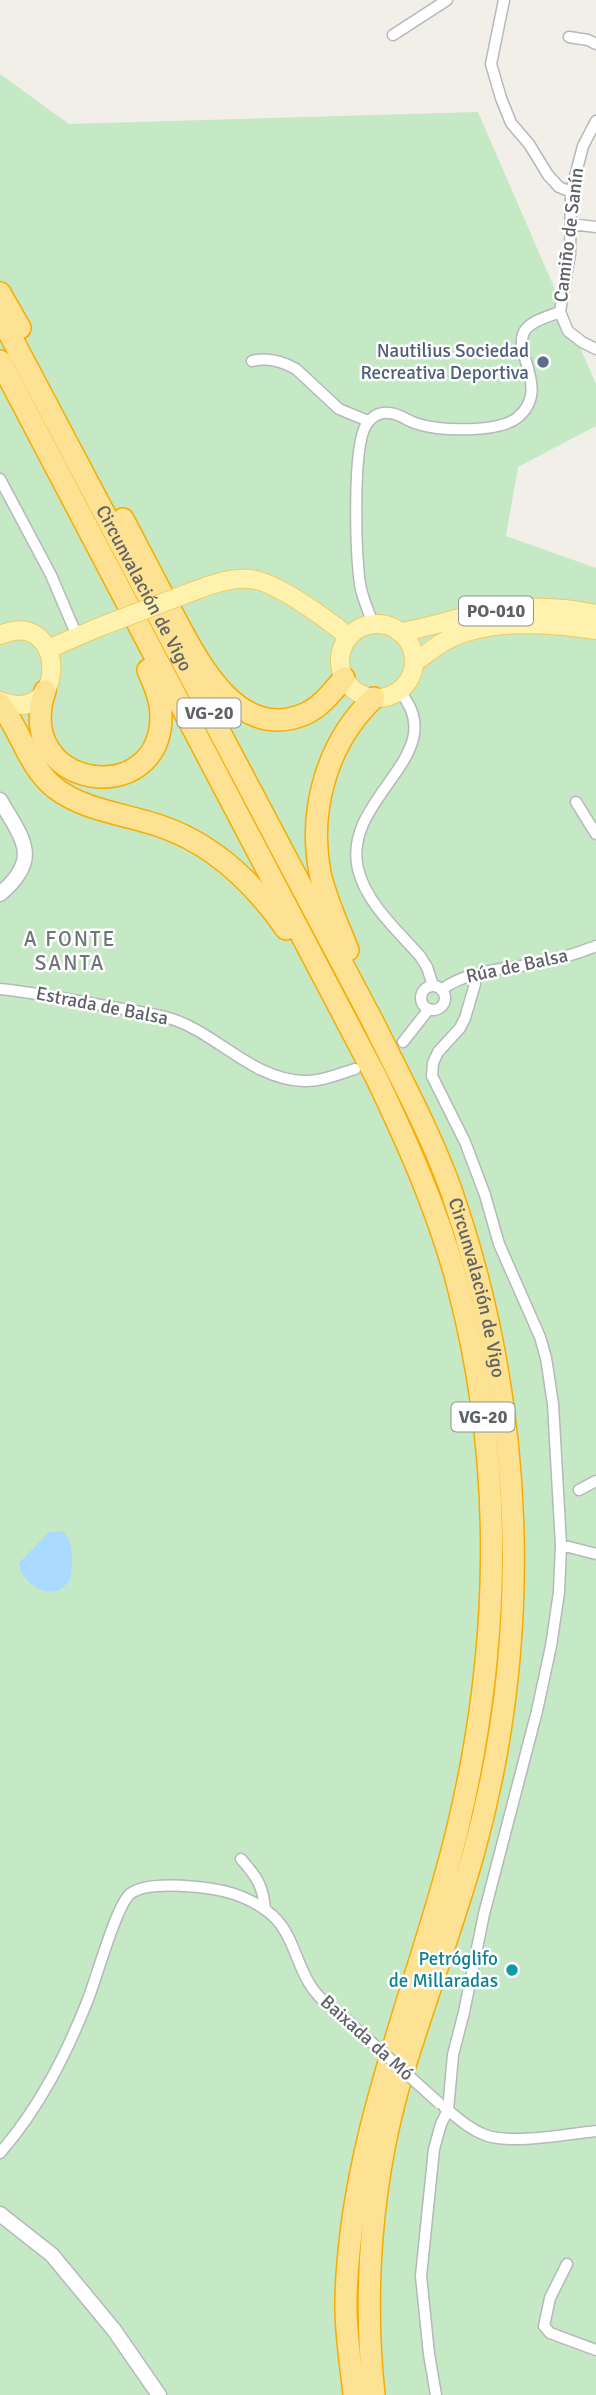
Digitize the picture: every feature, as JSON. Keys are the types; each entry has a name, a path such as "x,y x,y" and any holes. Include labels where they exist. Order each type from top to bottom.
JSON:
{"highway":[{"path":"0,293 63,405 195,656 213,682 243,710 268,718 285,719 311,711 344,678"},
{"name":"Circunvalación de Vigo","path":"0,316 418,1111 454,1200 480,1294 496,1368 511,1490 513,1602 506,1688 485,1807 465,1880 399,2086 384,2151 372,2241 370,2281 369,2327 374,2395"},
{"name":"Circunvalación de Vigo","path":"0,361 315,960 400,1128 438,1223 457,1284 483,1414 492,1516 493,1577 485,1683 470,1778 444,1882 375,2108 351,2224 345,2303 354,2395"},
{"path":"45,691 41,704 41,732 54,756 73,771 99,778 120,775 138,766 154,747 161,727 159,696 86,544 79,511"},
{"path":"374,698 343,735 326,775 320,797 317,846 320,873 329,903 352,959 402,1058 415,1089 418,1111"},
{"path":"0,702 40,774 58,790 76,800 161,826 207,848 248,881 297,944 315,960"}],"main road":[{"path":"48,649 191,592 233,579 251,579 266,583 291,596 349,637"},
{"name":"PO-010","path":"399,632 476,614 512,609 550,609 596,614"},
{"path":"373,625 391,627 399,632 410,646 414,663 408,681 391,695 374,698 362,695 352,688 344,678 340,657 349,637 356,631 373,625"},
{"name":"PO-010","path":"414,663 446,640 491,628 546,625 596,630"},
{"path":"0,635 11,631 26,632 39,639 52,657 52,675 45,691 26,704 0,702"}],"street":[{"path":"393,35 446,0"},
{"path":"504,0 491,64 501,98 511,123 529,144 548,175 559,187 571,192"},
{"path":"569,37 596,44"},
{"name":"Camiño de Sanín","path":"596,121 583,146 571,192 570,254 560,312 568,331 596,349"},
{"path":"571,224 596,227"},
{"name":"Camiño de Sanín","path":"369,421 376,415 387,412 424,426 480,429 510,422 524,410 531,394 529,369 522,346 526,329 560,312"},
{"path":"252,360 264,359 288,364 339,409 369,421 363,433 359,463 356,540 361,589 373,625"},
{"path":"0,480 51,575 77,636"},
{"path":"399,691 415,716 414,740 405,759 364,819 356,851 358,869 374,902 420,956 444,997 442,1006 429,1009 422,1004 421,996 425,989 437,988"},
{"path":"0,800 23,841 26,856 22,871 0,894"},
{"path":"576,802 596,834"},
{"name":"Rúa de Balsa","path":"437,988 474,973 558,959 596,946"},
{"path":"436,2395 421,2276 434,2150 484,1914 537,1711 551,1646 559,1591 561,1545 554,1416 546,1357 540,1336 499,1244 485,1195 465,1142 432,1076 433,1063 438,1052 465,1018 475,984 474,973"},
{"name":"Estrada de Balsa","path":"0,989 54,995 167,1018 202,1032 262,1070 288,1079 324,1079 355,1069"},
{"path":"402,1041 429,1009"},
{"path":"579,1490 596,1481"},
{"path":"561,1545 596,1554"},
{"path":"240,1858 254,1874 264,1892 265,1909"},
{"name":"Baixada da Mó","path":"0,2153 34,2110 49,2084 88,2001 122,1904 128,1895 144,1888 195,1887 233,1894 265,1909 279,1920 287,1931 309,1983 319,1997 461,2123 486,2136 510,2140 596,2131"},
{"path":"0,2214 52,2255 114,2330 159,2395"},
{"path":"567,2264 550,2298 544,2326 550,2333 596,2350"}],"green space":[{"path":"0,74 69,124 478,112 596,384 596,426 518,467 506,536 596,568 596,2395 0,2395"}],"water":[{"path":"62,1531 71,1547 70,1581 58,1590 44,1591 27,1580 19,1563 49,1532"}],"place":[{"name":"Nautilius Sociedad Recreativa Deportiva","path":"543,362"},
{"name":"Petróglifo de Millaradas","path":"512,1970"}],"district":[{"name":"A FONTE SANTA","path":"70,951"}]}
